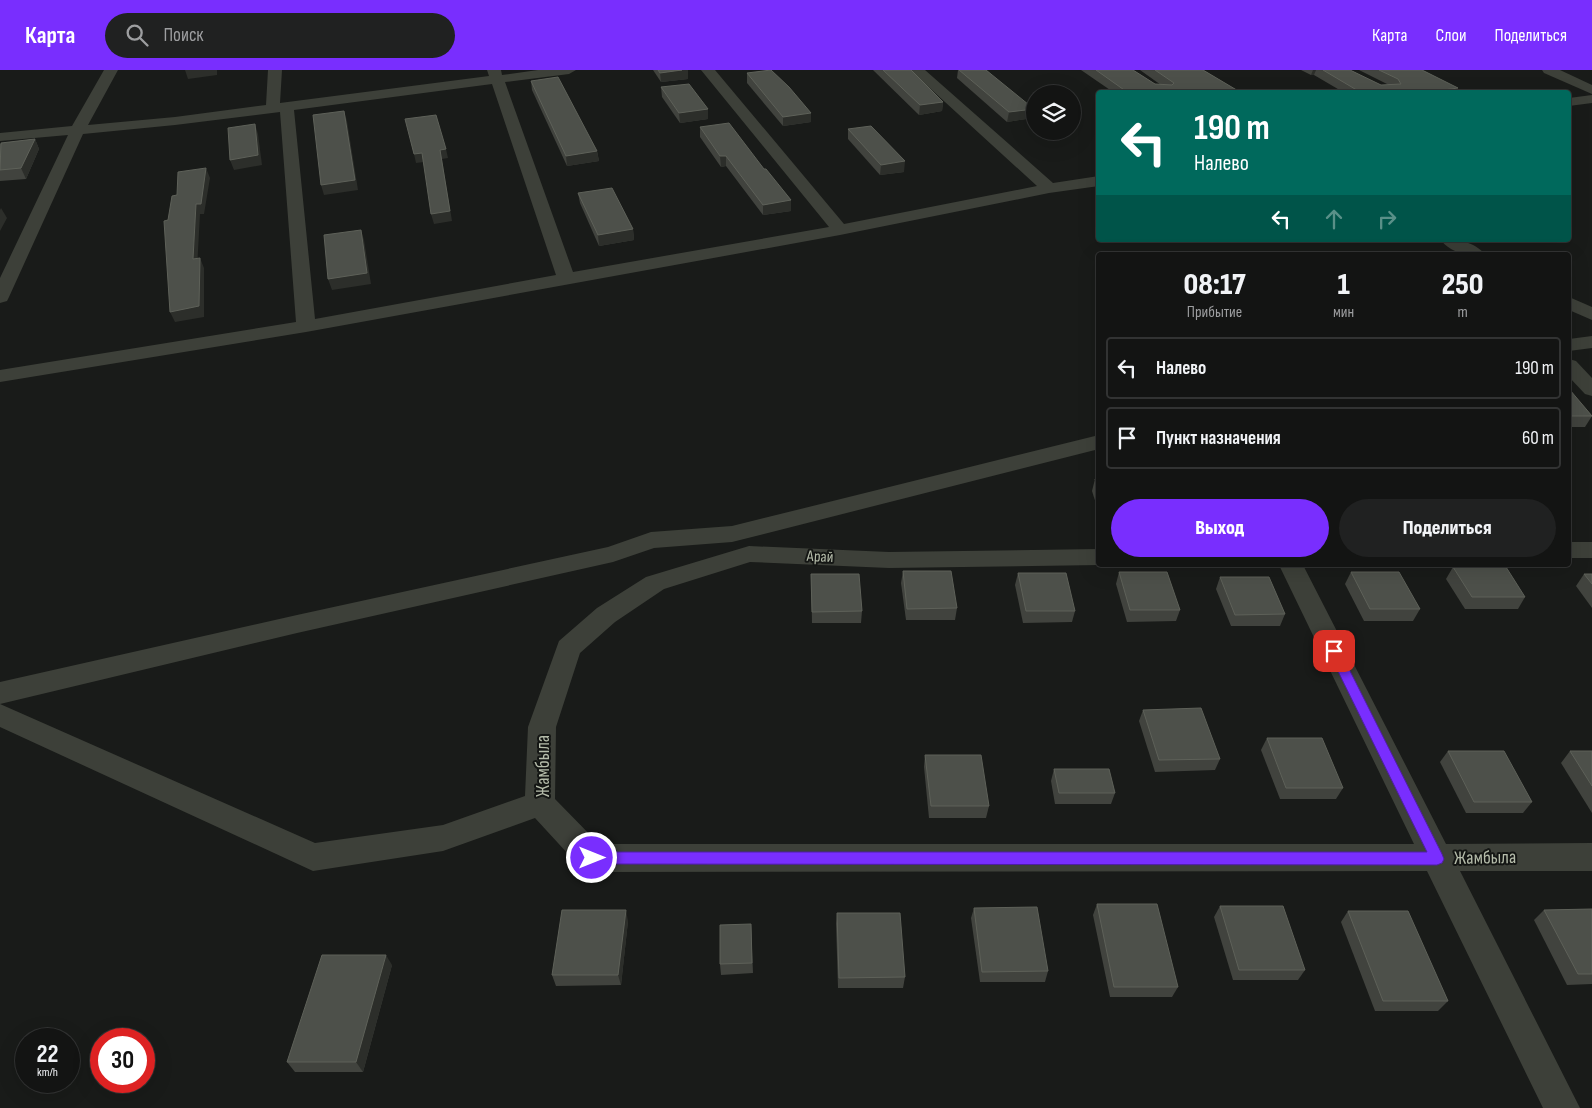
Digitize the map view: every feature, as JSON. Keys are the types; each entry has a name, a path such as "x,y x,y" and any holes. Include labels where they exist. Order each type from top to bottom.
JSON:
{"street":[{"path":"0,297 77,131 111,70"},
{"path":"275,70 306,326"},
{"path":"0,138 77,131 280,107 496,74 569,70"},
{"path":"708,70 840,230"},
{"path":"916,70 1049,188"},
{"path":"1549,70 1592,90"},
{"path":"496,74 566,278"},
{"path":"1571,102 1592,99"},
{"path":"0,376 306,326 840,230 1049,188 1096,181"},
{"path":"1453,242 1471,252"},
{"path":"1571,303 1592,314"},
{"path":"1571,345 1592,342"},
{"path":"1571,367 1592,390"},
{"path":"0,693 297,624 613,554 651,540 732,534 1096,443"},
{"path":"1571,550 1592,550"},
{"name":"Арай","path":"568,648 606,615 655,583 748,554 889,560 1096,557"},
{"path":"1292,567 1562,1108"},
{"name":"Жамбыла","path":"568,648 542,727 540,803 592,858 1437,859 1592,857"},
{"path":"0,715 312,857 442,838 540,803"}],"building":[{"path":"658,70 682,70 660,73"},
{"path":"771,70 789,87 811,113 783,117 747,73"},
{"path":"883,70 911,70 943,102 920,105"},
{"path":"959,70 986,70 1026,102 1026,110 1009,112"},
{"path":"1096,70 1133,70 1155,84 1172,85 1174,83 1155,70 1203,70 1237,90 1124,90"},
{"path":"1323,70 1350,70 1381,85 1401,84 1398,79 1379,70 1422,70 1458,88 1444,90 1357,90"},
{"path":"558,77 597,151 566,156 531,81"},
{"path":"689,84 708,109 679,113 661,87"},
{"path":"344,111 355,180 321,185 313,115"},
{"path":"436,115 446,149 440,150 450,211 431,214 422,153 414,154 405,119"},
{"path":"729,123 764,169 766,169 791,200 763,205 726,156 720,156 700,127"},
{"path":"255,124 258,155 230,160 228,128"},
{"path":"871,126 905,161 881,165 848,129"},
{"path":"35,139 21,168 0,170 1,143"},
{"path":"206,168 201,204 196,204 193,259 200,258 199,306 170,312 164,221 168,220 172,196 177,195 178,172"},
{"path":"612,188 633,229 598,235 578,193"},
{"path":"361,230 367,273 328,279 324,235"},
{"path":"1571,391 1592,416 1571,416"},
{"path":"1453,567 1506,567 1525,597 1472,597"},
{"path":"903,571 951,571 957,608 907,609"},
{"path":"1119,572 1167,572 1180,610 1130,610"},
{"path":"1351,572 1399,572 1420,609 1370,609"},
{"path":"1018,573 1066,573 1075,611 1026,611"},
{"path":"811,574 859,574 862,611 812,612"},
{"path":"1584,574 1592,574 1592,584"},
{"path":"1220,577 1269,577 1285,614 1235,615"},
{"path":"1201,708 1220,759 1159,760 1143,710"},
{"path":"1267,738 1322,738 1343,788 1286,788"},
{"path":"1448,751 1504,751 1532,802 1474,802"},
{"path":"1570,751 1592,751 1592,786"},
{"path":"925,755 981,755 989,806 931,806"},
{"path":"1054,769 1109,769 1115,793 1059,793"},
{"path":"1097,904 1157,904 1178,987 1114,987"},
{"path":"1220,906 1283,906 1305,970 1239,970"},
{"path":"1037,907 1048,971 982,972 974,908"},
{"path":"1592,909 1592,974 1578,974 1544,910"},
{"path":"562,910 626,910 618,975 552,975"},
{"path":"1348,911 1408,911 1448,1001 1383,1001"},
{"path":"837,913 900,913 905,977 839,978"},
{"path":"751,924 752,963 720,964 720,925"},
{"path":"322,955 386,955 356,1062 287,1062"}],"route":[{"path":"592,858 1437,859 1334,651"}]}
